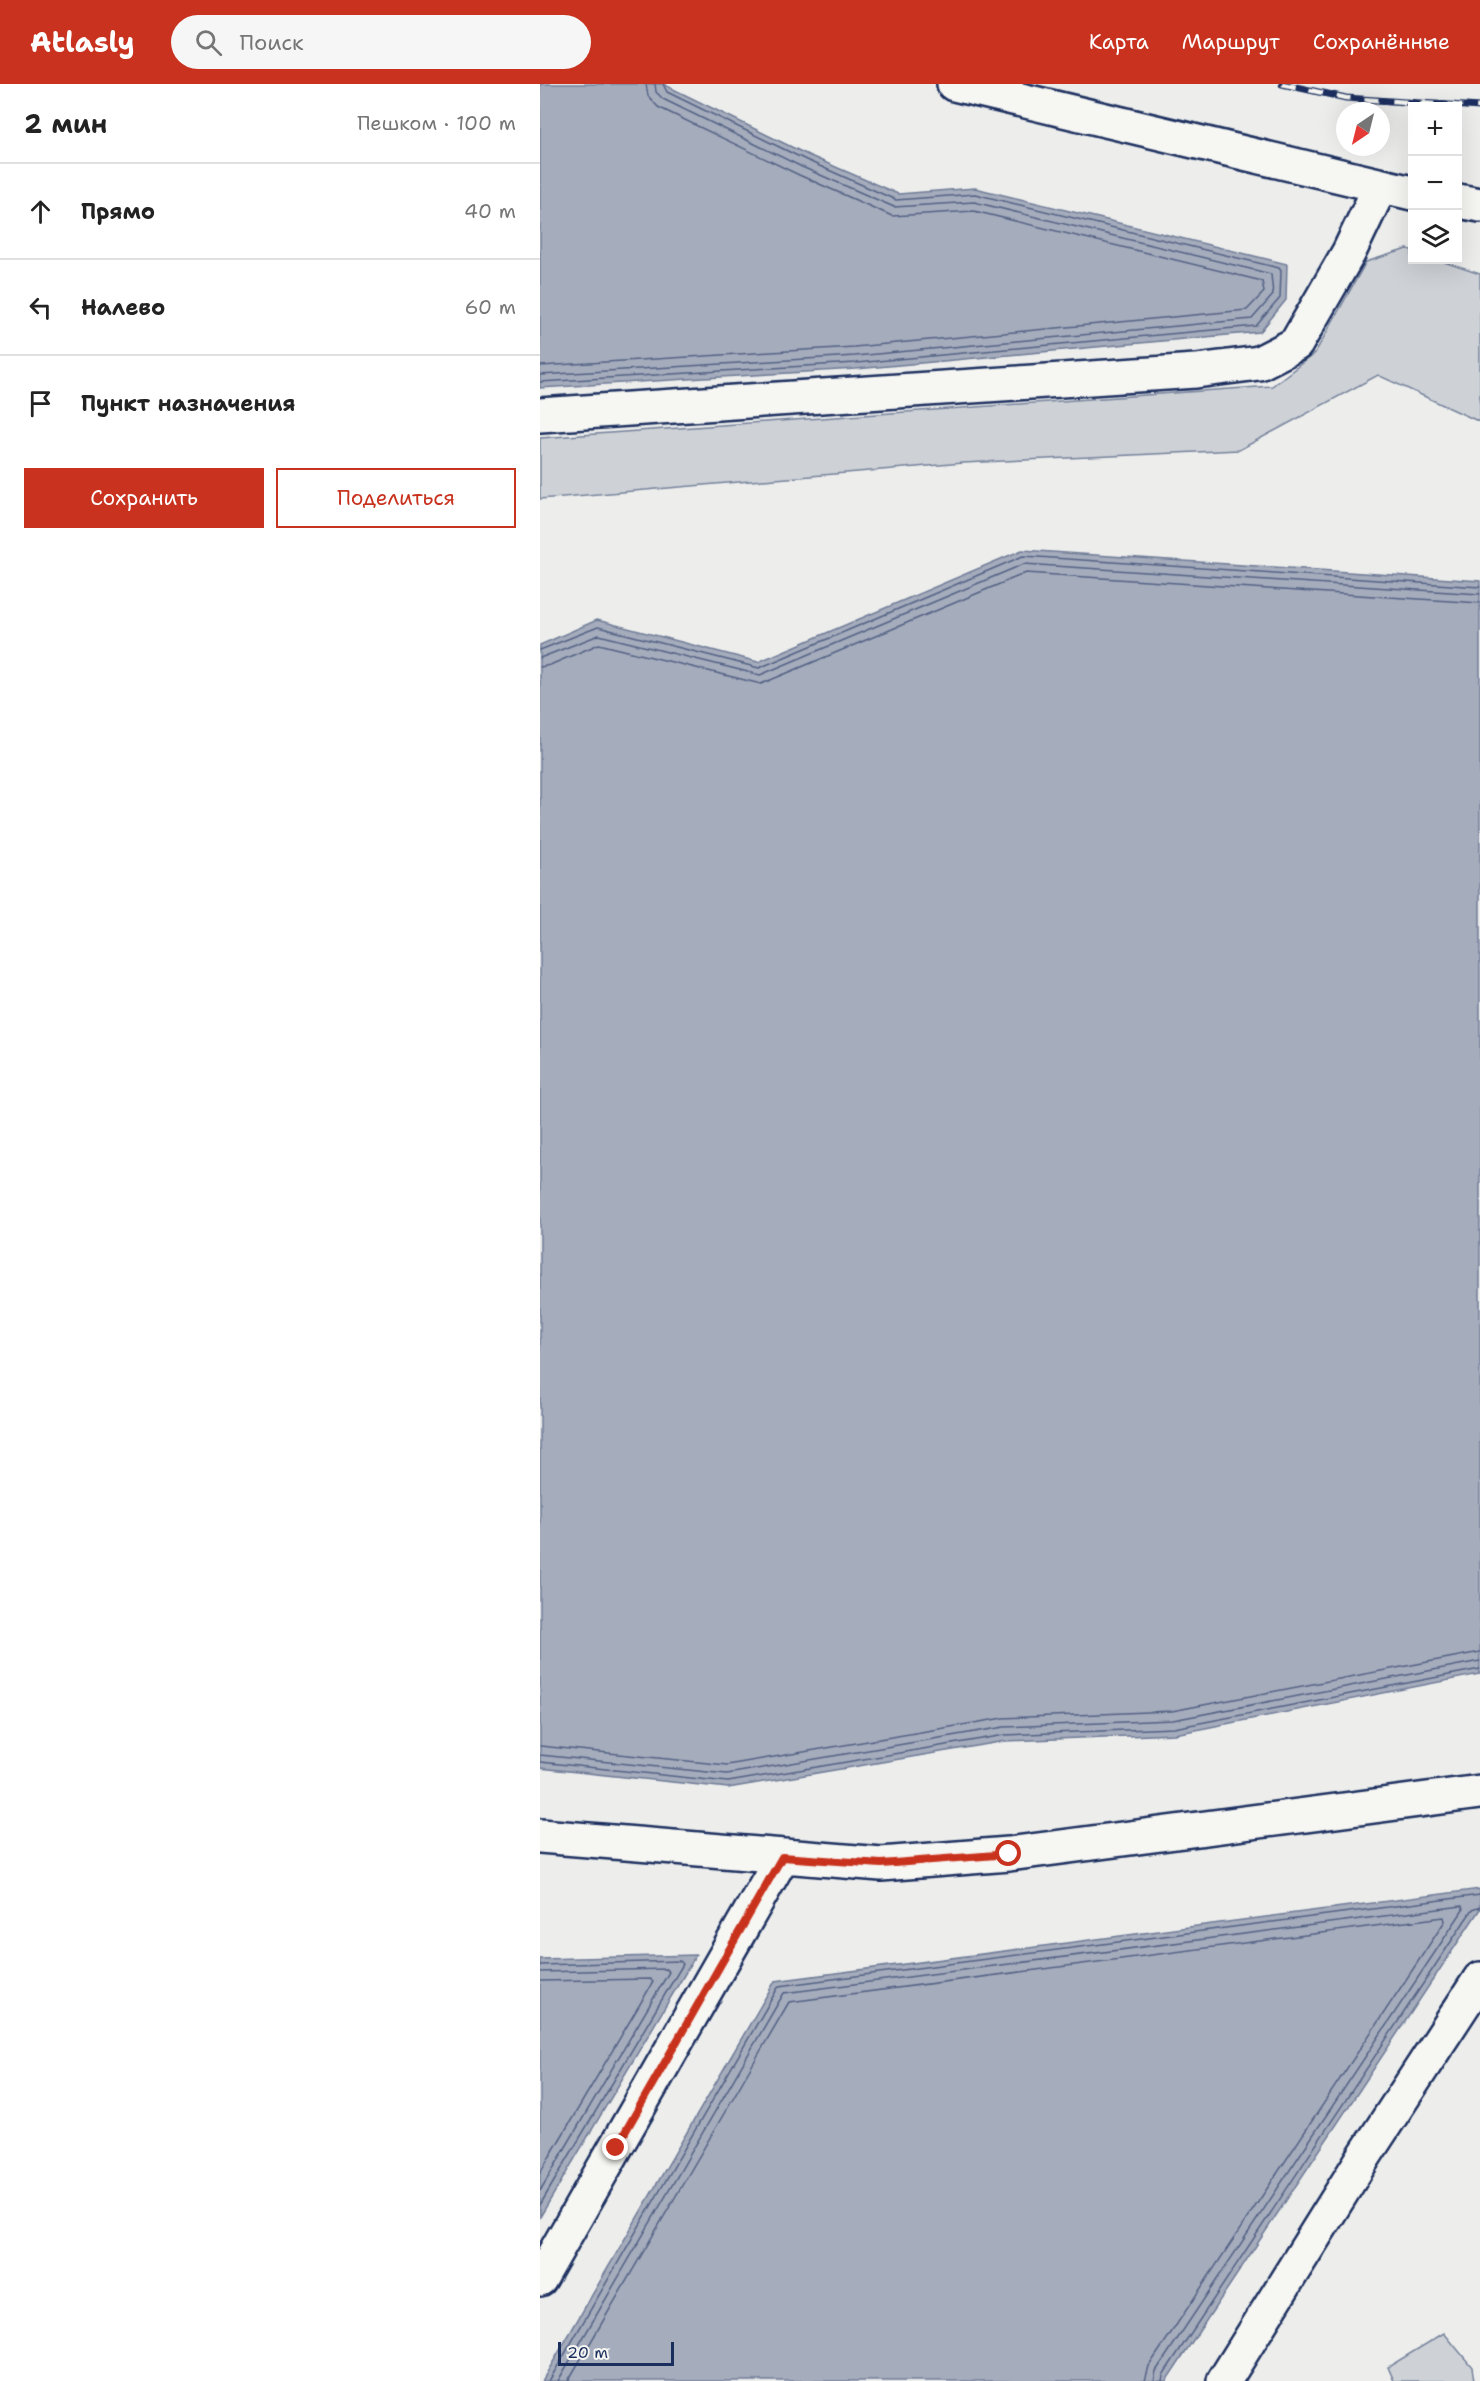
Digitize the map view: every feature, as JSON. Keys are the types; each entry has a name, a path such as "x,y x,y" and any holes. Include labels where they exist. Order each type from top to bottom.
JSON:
{"lane":[{"path":"954,84 1408,192"},
{"path":"540,415 1149,374 1259,363 1296,344 1349,252 1380,187"},
{"path":"1462,202 1480,205"},
{"path":"540,1836 881,1864 1009,1854 1480,1792"},
{"path":"540,2279 782,1857"},
{"path":"1224,2381 1365,2155 1480,1979"}],"shaded area":[{"path":"1407,249 1408,264 1450,264 1480,274 1480,422 1378,375 1239,450 963,463 540,499 540,438 1272,386 1315,353 1366,262"},
{"path":"1444,2333 1472,2367 1474,2381 1394,2381 1388,2367"}],"water":[{"path":"540,84 663,84 808,155 898,194 975,188 1287,264 1286,300 1260,332 856,369 540,388"},
{"path":"1022,550 1480,581 1480,1674 1175,1734 1006,1741 728,1788 540,1768 540,645 597,620 758,662"},
{"path":"1480,1889 1480,1909 1166,2381 542,2381 775,1981"},
{"path":"696,1955 540,2217 540,1959"}],"railway":[{"path":"1282,84 1346,98 1480,107"}],"route":[{"path":"616,2148 782,1857 881,1864 1009,1854"}]}
